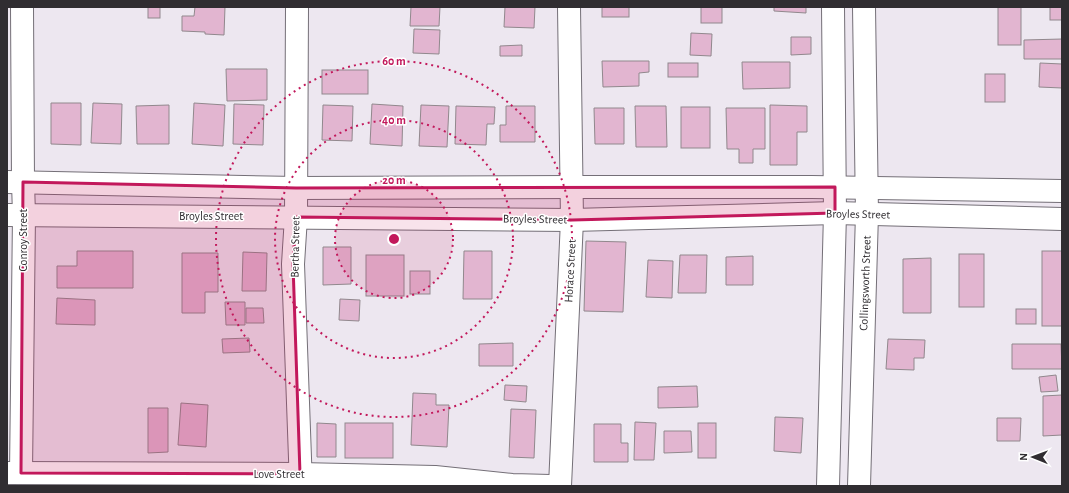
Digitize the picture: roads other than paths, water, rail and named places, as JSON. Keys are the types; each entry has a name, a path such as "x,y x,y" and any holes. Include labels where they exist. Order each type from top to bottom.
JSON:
{"main road":[{"name":"Conroy Street","path":"14,473 15,182 22,7"},
{"name":"Bertha Street","path":"296,7 296,217 293,264 300,480"},
{"name":"Horace Street","path":"560,486 572,220 569,7"},
{"path":"828,486 835,213 833,7"},
{"name":"Collingsworth Street","path":"859,486 867,214 864,7"},
{"path":"15,182 296,188 835,187 1062,191"},
{"name":"Broyles Street","path":"15,215 572,220 835,213 1062,219"},
{"name":"Love Street","path":"14,473 300,480 435,477 512,485 550,486"}]}
